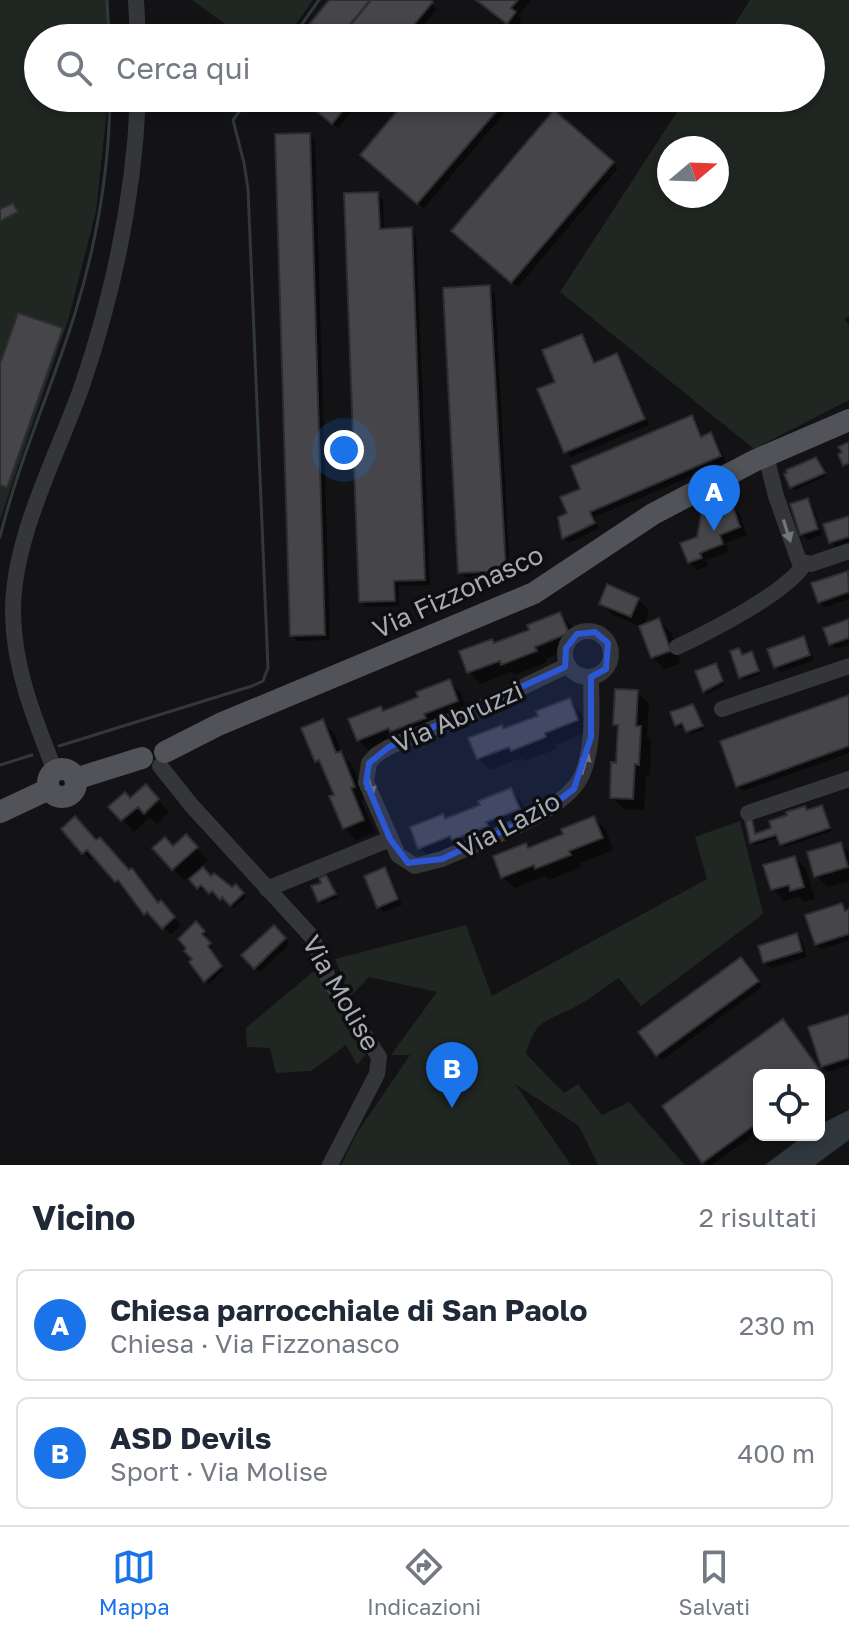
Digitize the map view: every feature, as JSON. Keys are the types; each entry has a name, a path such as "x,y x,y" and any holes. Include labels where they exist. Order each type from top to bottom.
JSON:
{"main road":[{"name":"Via Fizzonasco","path":"0,812 57,775 156,759 220,724 534,593 653,514 766,456 849,420"}],"street":[{"path":"136,0 137,24"},
{"path":"57,775 23,687 14,626 14,590 25,541 83,384 110,292 128,201 137,112"},
{"path":"766,456 795,556 804,564"},
{"path":"677,647 797,577 804,564 849,551"},
{"path":"586,632 595,632 608,643 611,652 606,669 591,677 582,676 568,665 566,657 570,640 586,632"},
{"name":"Via Abruzzi","path":"390,839 366,782 366,771 376,755 568,665"},
{"path":"722,709 849,666"},
{"name":"Via Lazio","path":"390,839 398,855 408,863 425,865 530,819 560,801 574,789 582,776 588,754 591,677"},
{"name":"Via Molise","path":"156,759 192,806 312,937 329,980 379,1057 377,1074 330,1165"},
{"path":"748,813 849,779"},
{"path":"267,889 390,839"}],"highlighted area":[{"path":"595,632 608,643 606,669 591,677 591,737 574,789 542,813 442,859 408,863 390,839 366,782 369,763 389,747 565,667 566,648 577,634"}],"shaded area":[{"path":"0,0 107,0 107,24 24,24 24,112 107,112 96,211 69,317 0,520"},
{"path":"192,0 313,0 296,24 225,24"},
{"path":"750,0 849,0 849,315 845,319 849,326 849,400 754,449 560,292 657,143 657,208 729,208 729,136 661,136 677,112 825,112 825,24 735,24"},
{"path":"740,821 763,914 641,1006 619,978 581,1004 549,1019 538,1027 526,1054 564,1093 578,1084 602,1115 629,1102 685,1165 598,1165 579,1126 515,1084 571,1165 341,1165 357,1133 410,1055 391,1055 437,992 369,977 350,997 335,959 466,925 492,996 707,879 695,837"},
{"path":"320,966 367,1053 357,1065 346,1045 311,1071 276,1073 270,1048 247,1047 246,1028"},
{"path":"849,1110 849,1140 815,1165 765,1165 797,1141 825,1141 825,1122"}],"building":[{"path":"329,0 370,0 350,24 309,24"},
{"path":"371,0 433,2 415,24 351,24"},
{"path":"476,0 518,0 511,8 516,12 507,24"},
{"path":"318,112 342,112 332,124"},
{"path":"396,112 496,112 417,204 360,155"},
{"path":"552,112 556,112 614,162 511,283 451,231"},
{"path":"310,133 325,635 290,636 275,134"},
{"path":"378,192 380,229 412,227 425,580 394,581 395,601 359,602 344,193"},
{"path":"13,203 18,212 0,221 0,209"},
{"path":"490,285 506,571 458,573 443,288"},
{"path":"18,313 63,328 7,488 0,485 0,364"},
{"path":"582,334 594,363 617,353 645,419 564,453 537,389 555,382 542,350"},
{"path":"692,415 701,437 711,432 721,456 590,512 595,523 562,539 558,517 567,513 560,497 580,489 571,466"},
{"path":"849,442 849,463 843,466 838,454 842,452 838,447"},
{"path":"816,457 825,473 790,488 784,474 786,470"},
{"path":"808,498 818,529 800,535 790,504"},
{"path":"732,504 740,527 720,535 723,544 700,553 702,558 688,563 680,543 697,537 701,515"},
{"path":"849,516 849,537 829,543 823,524"},
{"path":"848,571 849,592 818,603 811,583"},
{"path":"607,584 639,598 631,617 599,604"},
{"path":"560,612 569,633 535,647 537,651 501,665 500,661 467,673 459,651 529,630 527,625"},
{"path":"659,618 671,651 651,658 639,626"},
{"path":"849,619 849,638 829,645 823,628"},
{"path":"804,636 810,655 774,668 767,649"},
{"path":"739,648 742,655 752,651 759,671 739,678 730,651"},
{"path":"716,663 723,681 703,692 695,671"},
{"path":"450,679 458,701 424,714 426,718 357,741 348,719 381,706 383,711 418,697 416,692"},
{"path":"615,689 638,690 636,726 641,726 633,799 610,798 611,762 616,763 618,725 613,725"},
{"path":"849,695 849,746 736,787 720,741"},
{"path":"570,698 578,720 511,751 509,747 477,759 468,738 538,716 536,711"},
{"path":"693,704 703,726 686,732 682,723 675,726 670,712"},
{"path":"323,719 336,753 341,751 364,820 343,829 329,796 334,795 319,760 315,762 301,728"},
{"path":"146,784 159,799 144,814 138,807 121,821 108,807 125,792 130,798"},
{"path":"511,788 520,809 486,822 488,826 418,849 410,827 443,814 445,819"},
{"path":"822,805 830,828 780,845 776,835 750,843 745,820 752,818 755,834 771,828 769,821 787,815 786,812"},
{"path":"75,816 96,840 100,837 129,870 132,868 158,903 161,900 175,917 162,929 147,912 144,915 118,880 115,882 87,850 82,854 61,829"},
{"path":"594,816 603,838 569,851 571,855 501,878 493,856 526,843 528,848 563,834 561,829"},
{"path":"186,834 198,847 172,870 152,848 165,837 173,846"},
{"path":"841,842 848,867 814,877 807,852"},
{"path":"795,856 804,887 790,891 789,885 771,890 763,865"},
{"path":"203,867 211,876 214,873 232,887 236,884 244,893 230,906 212,891 209,894 201,885 197,889 189,879"},
{"path":"385,867 398,899 377,908 364,876"},
{"path":"326,875 336,894 318,902 311,886 321,883 319,878"},
{"path":"842,903 845,911 849,909 849,934 815,945 805,915"},
{"path":"196,921 205,931 202,934 211,943 208,946 222,966 204,982 189,962 192,959 178,939"},
{"path":"274,925 286,938 254,969 241,955"},
{"path":"797,933 802,951 763,963 758,946"},
{"path":"741,957 759,981 656,1056 638,1032"},
{"path":"849,1014 849,1058 821,1067 808,1027"},
{"path":"783,1019 819,1069 753,1069 753,1126 702,1163 662,1106"}],"waterway":[{"path":"107,0 108,24"},
{"path":"302,24 319,0"},
{"path":"0,537 67,338 90,258 104,179 109,112"},
{"path":"59,746 252,686 263,681 268,668 248,189 233,120 239,112"},
{"path":"0,765 32,755"}],"place":[{"name":"Chiesa parrocchiale di San Paolo","path":"714,531"},
{"name":"ASD Devils","path":"452,1108"}]}
